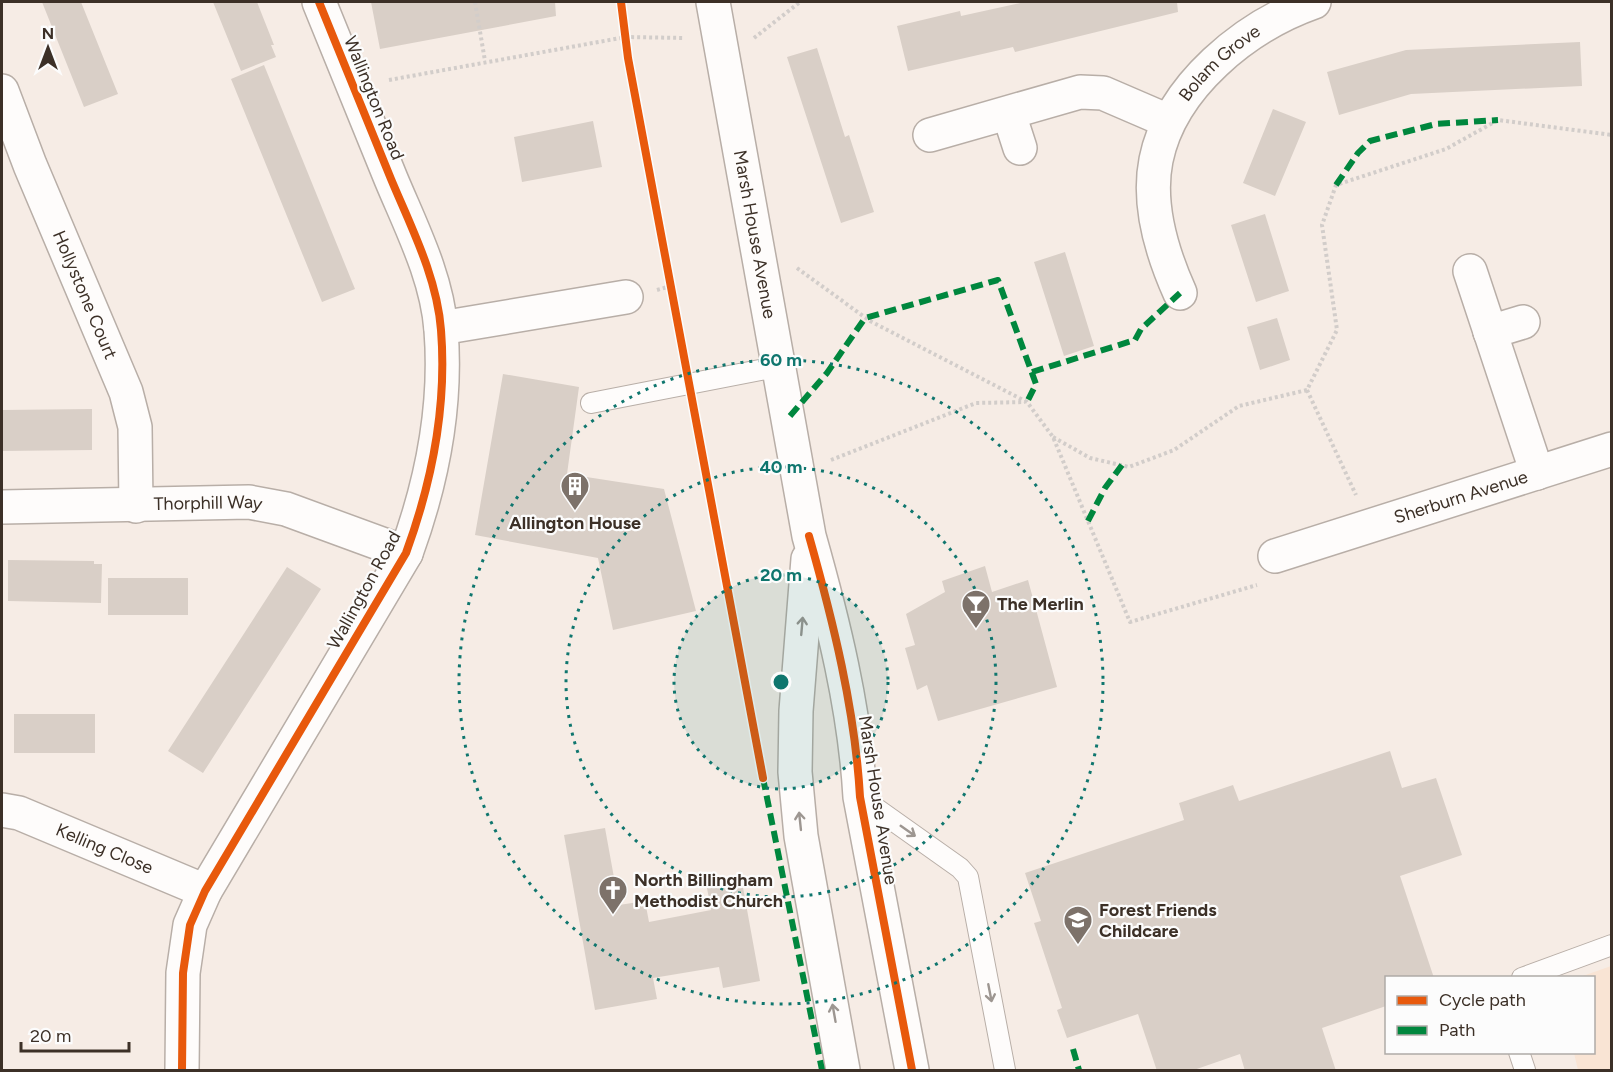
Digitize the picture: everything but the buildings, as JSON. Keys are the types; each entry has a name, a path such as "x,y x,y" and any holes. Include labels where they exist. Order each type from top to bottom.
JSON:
{"street":[{"name":"Wallington Road","path":"182,1071 183,973 190,925 205,891 406,553 419,517 434,458 440,408 441,328 429,270 353,88 320,2"},
{"name":"Marsh House Avenue","path":"713,2 781,366 810,536 833,622 857,758 860,797 912,1071"},
{"name":"Bolam Grove","path":"1180,293 1162,254 1154,201 1155,161 1168,121 1198,81 1230,49 1286,12 1314,2"},
{"name":"Hollystone Court","path":"2,91 16,168 126,392 135,427 136,506"},
{"name":"Bolam Grove","path":"930,135 1080,92 1103,93 1168,121"},
{"path":"1009,114 1020,148"},
{"path":"1470,271 1538,473"},
{"path":"441,328 626,297"},
{"path":"1490,332 1523,322"},
{"name":"Sherburn Avenue","path":"1275,556 1308,534 1370,525 1611,449"},
{"name":"Thorphill Way","path":"2,507 249,502 286,509 406,553"},
{"name":"Marsh House Avenue","path":"810,536 796,711 795,772 801,836 843,1071"},
{"name":"Kelling Close","path":"2,810 19,813 205,891"}],"lane":[{"path":"591,403 781,366"},
{"path":"860,797 960,868 968,877 1005,1071"},
{"path":"1527,976 1611,945"},
{"path":"1519,1054 1525,1071"}],"path":[{"path":"475,2 485,61"},
{"path":"353,88 625,33 753,39 800,2"},
{"path":"625,33 627,48"},
{"path":"1307,390 1337,330 1322,225 1336,185 1446,149 1498,120 1611,135"},
{"path":"759,245 790,263 870,321 1027,402 1053,437 1130,622 1266,582 1275,556"},
{"path":"669,275 673,297"},
{"path":"1053,437 1090,458 1129,467 1174,450 1239,406 1307,390"},
{"path":"1307,390 1370,525"},
{"path":"800,474 884,437 976,403 1027,402"}],"shaded area":[{"path":"1611,966 1611,1070 1578,1070 1574,1054 1595,1054 1595,976 1583,976"}],"marked path":[{"path":"1336,185 1358,153 1370,141 1436,124 1498,120"},
{"path":"790,416 827,373 865,318 998,280 1036,384 1027,402"},
{"path":"1032,372 1135,340 1141,329 1180,293"},
{"path":"1088,521 1105,488 1122,465"},
{"path":"763,778 822,1070"},
{"path":"1073,1049 1079,1070"}],"cycle path":[{"path":"182,1070 183,973 190,925 205,891 406,553 423,499 436,443 442,387 441,330 439,310 429,272 319,2"},
{"path":"621,2 628,58 763,778"},
{"path":"809,536 842,665 853,731 860,797 912,1070"}],"place":[{"name":"Allington House","path":"575,512"},
{"name":"The Merlin","path":"976,630"},
{"name":"North Billingham Methodist Church","path":"613,916"},
{"name":"Forest Friends Childcare","path":"1078,946"}]}
